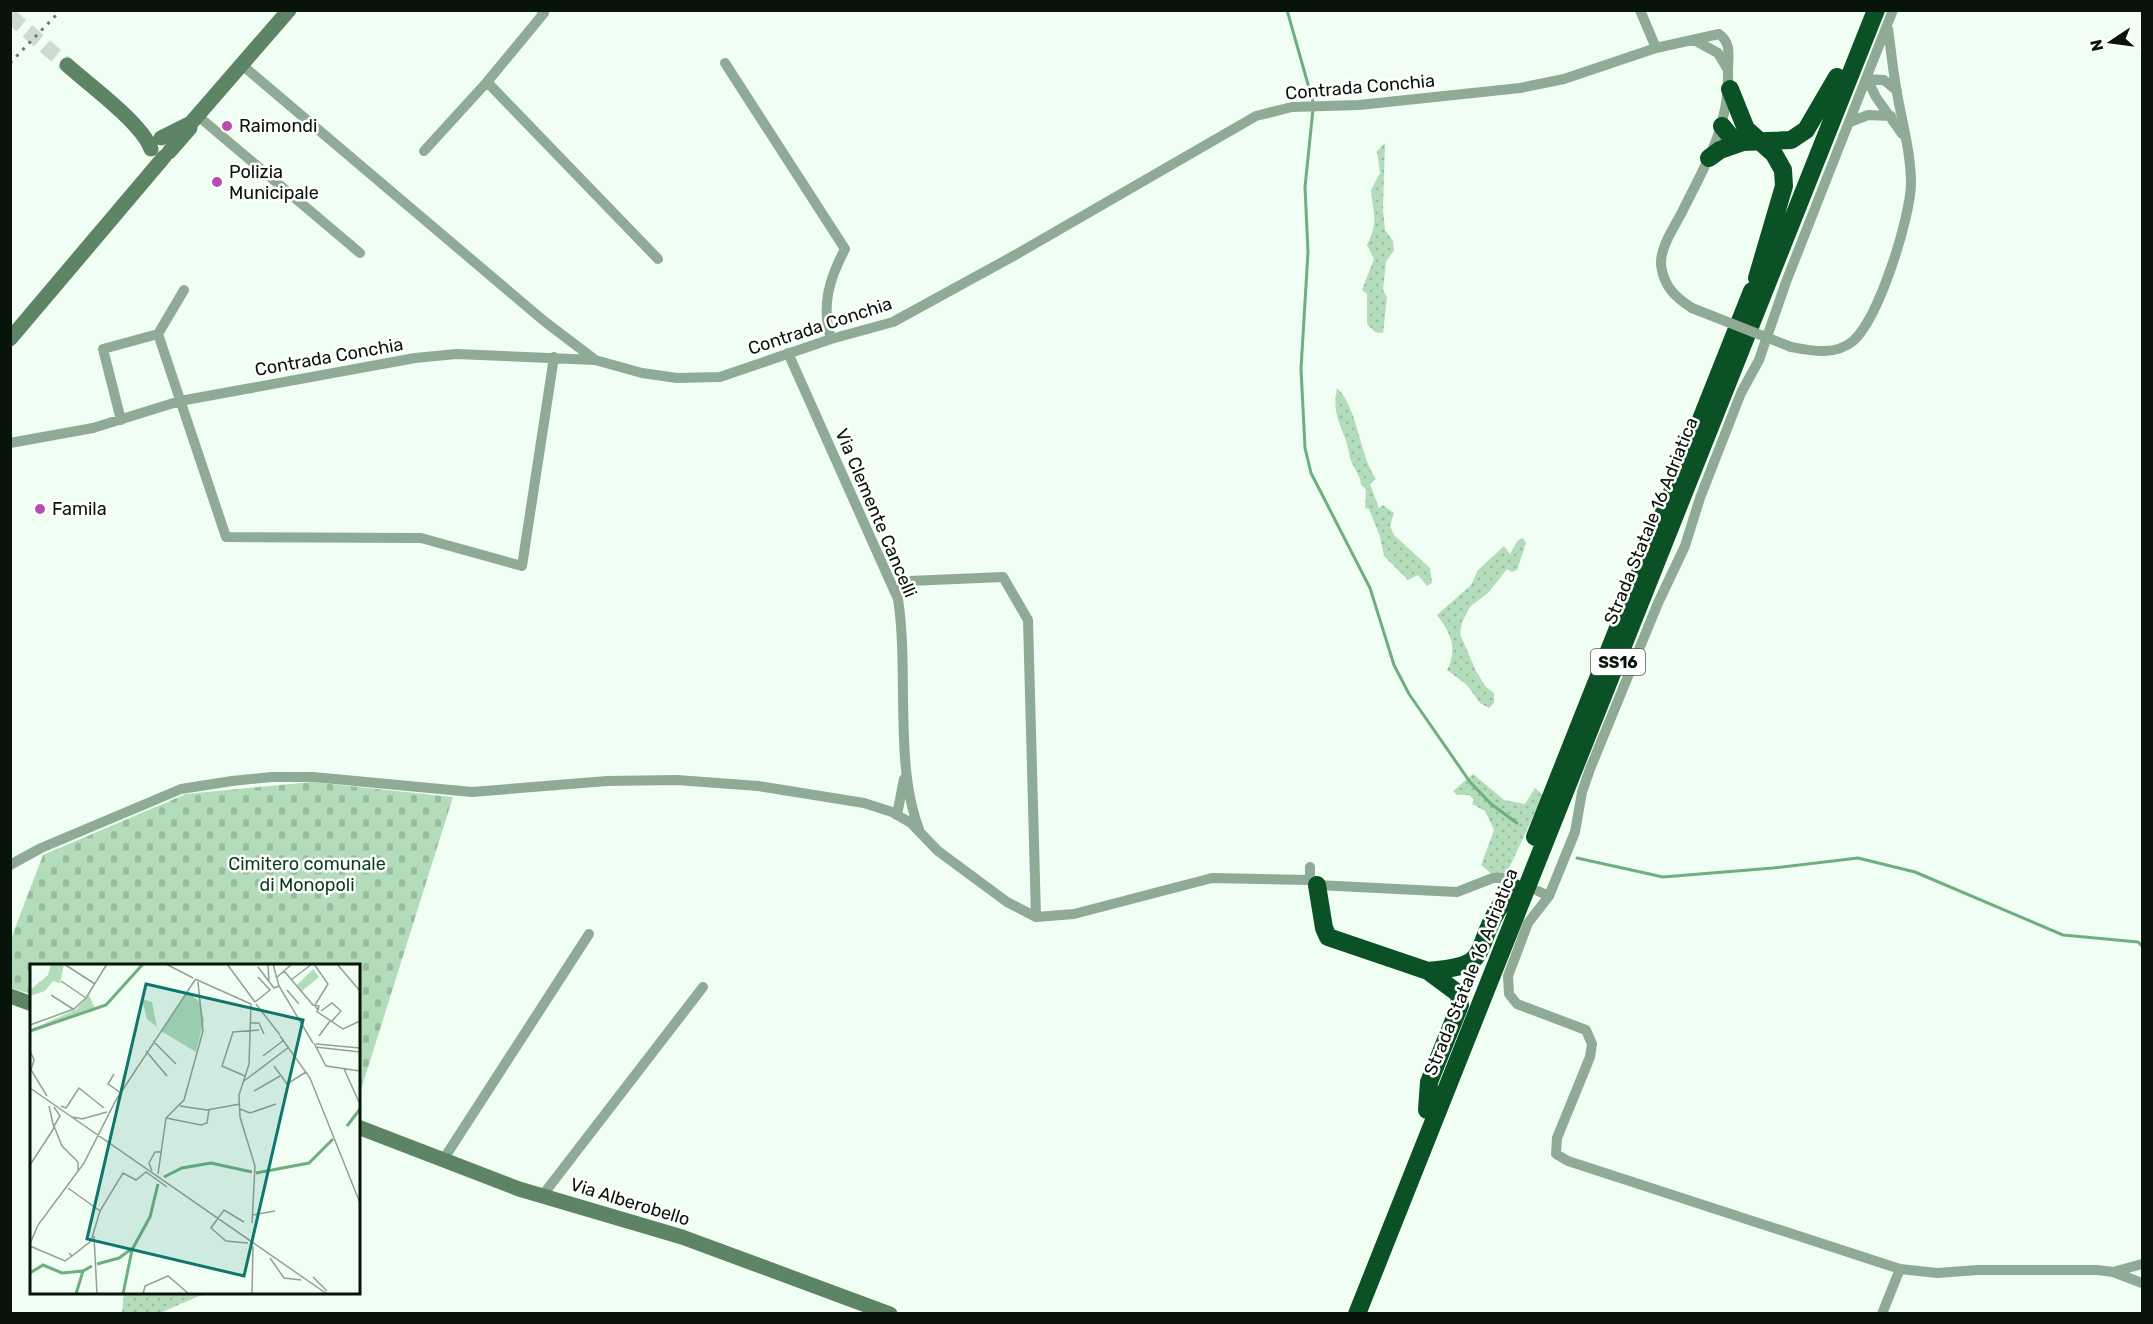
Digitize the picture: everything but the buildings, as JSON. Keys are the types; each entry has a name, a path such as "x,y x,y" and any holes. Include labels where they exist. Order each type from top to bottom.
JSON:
{"highway":[{"name":"Strada Statale 16 Adriatica","path":"1346,1314 1427,1110 1509,883 1757,278 1864,10"},
{"name":"Strada Statale 16 Adriatica","path":"1357,1314 1876,10"},
{"path":"1709,158 1720,150 1750,138 1791,140 1806,130 1837,77"},
{"path":"1730,89 1750,138"},
{"path":"1722,126 1735,126 1774,154 1783,170 1784,186 1757,278"},
{"path":"1314,883 1328,937 1428,971 1449,984 1460,999 1430,1082 1427,1110"},
{"path":"1428,971 1453,969 1470,964 1479,956 1509,883"}],"main road":[{"path":"10,339 137,188 159,148 198,116 290,10"},
{"path":"66,65 159,148"},
{"path":"10,347 25,323"},
{"path":"10,996 30,1003"},
{"name":"Via Alberobello","path":"360,1128 542,1196 682,1237 890,1314"}],"street":[{"path":"424,151 487,82 544,14 541,10"},
{"path":"1640,10 1656,48"},
{"path":"1893,10 1785,282 1759,360 1741,393 1684,546 1590,769 1582,792 1575,832 1549,896 1528,923 1508,976 1509,994 1516,1004 1586,1030 1592,1044 1590,1057 1557,1138 1556,1154 1568,1161 1900,1269 1937,1273 1978,1270 2113,1272 2142,1264"},
{"path":"1719,34 1725,39 1729,50 1730,89 1722,126 1709,158 1664,246 1661,263 1665,281 1674,296 1692,308 1791,347 1817,352 1834,350 1852,342 1867,324 1900,243 1909,211 1911,182 1887,26"},
{"path":"1718,53 1719,34"},
{"name":"Contrada Conchia","path":"13,442 93,428 180,401 415,358 456,354 595,360 642,373 677,378 720,377 831,339 893,322 1038,243 1256,116 1292,107 1359,105 1520,88 1564,79 1656,48 1719,34"},
{"path":"1694,39 1718,53 1728,70"},
{"path":"725,63 845,249 833,271 827,295 825,320 831,339"},
{"path":"242,65 544,321 595,360"},
{"path":"1867,79 1884,80 1897,91"},
{"path":"1867,79 1876,97 1891,116 1906,142"},
{"path":"487,82 658,259"},
{"path":"1850,122 1868,115 1891,116"},
{"path":"198,116 360,253"},
{"path":"122,420 103,349 158,334 184,290"},
{"path":"158,334 226,537 421,538 522,566 554,357"},
{"name":"Via Clemente Cancelli","path":"788,353 898,598 902,624 906,764"},
{"path":"893,588 909,580 1003,577 1028,620 1036,917"},
{"path":"899,816 906,764"},
{"path":"906,764 911,800 921,833"},
{"path":"10,865 41,848 181,789 272,777 313,777 472,792 607,781 677,780 758,786 864,803 884,809 899,816 921,833 938,851 1007,902 1036,917 1074,914 1212,878 1457,892 1493,878 1509,883"},
{"path":"884,809 902,791"},
{"path":"899,816 911,800"},
{"path":"1310,867 1314,883"},
{"path":"1538,891 1549,896"},
{"path":"443,1160 589,934"},
{"path":"542,1196 702,987"},
{"path":"1882,1314 1900,1269"},
{"path":"2113,1272 2142,1283"}],"green space":[{"path":"1385,143 1383,209 1385,230 1393,241 1394,250 1386,262 1383,290 1387,297 1383,333 1375,332 1367,324 1367,294 1362,290 1374,259 1367,245 1374,223 1371,190 1380,173 1377,151"},
{"path":"1337,388 1350,408 1365,456 1376,479 1370,484 1379,508 1383,505 1394,513 1390,526 1394,535 1430,568 1432,583 1427,586 1418,575 1408,580 1384,556 1380,537 1369,509 1365,508 1366,489 1361,485 1351,461 1338,417 1335,404"},
{"path":"1523,538 1526,543 1517,570 1512,572 1507,569 1489,592 1470,607 1462,622 1460,634 1476,671 1486,687 1494,693 1494,703 1489,708 1480,703 1467,685 1447,670 1452,655 1451,641 1437,615 1471,585 1478,570 1504,546 1510,554 1518,540"},
{"path":"1473,774 1504,800 1525,804 1535,788 1543,795 1506,875 1494,876 1481,865 1494,830 1485,811 1472,804 1474,800 1469,795 1457,795 1453,791"},
{"name":"Cimitero comunale di Monopoli","path":"312,782 453,797 360,1093 360,964 30,964 30,994 11,988 10,941 43,855 186,794"},
{"path":"124,1294 212,1294 199,1296 160,1313 122,1313"}],"waterway":[{"path":"1287,10 1313,102"},
{"path":"1313,109 1305,187 1308,252 1301,369 1305,448 1311,473 1370,588 1394,665 1409,694 1470,782 1491,804 1517,823"},
{"path":"1577,858 1663,877 1858,858 1915,872 2063,935 2138,942 2142,946"}],"tunnel":[{"path":"10,16 67,65"}],"railway":[{"path":"10,63 61,10"}],"place":[{"name":"Raimondi","path":"227,126"},
{"name":"Polizia Municipale","path":"217,182"},
{"name":"Famila","path":"40,509"}]}
